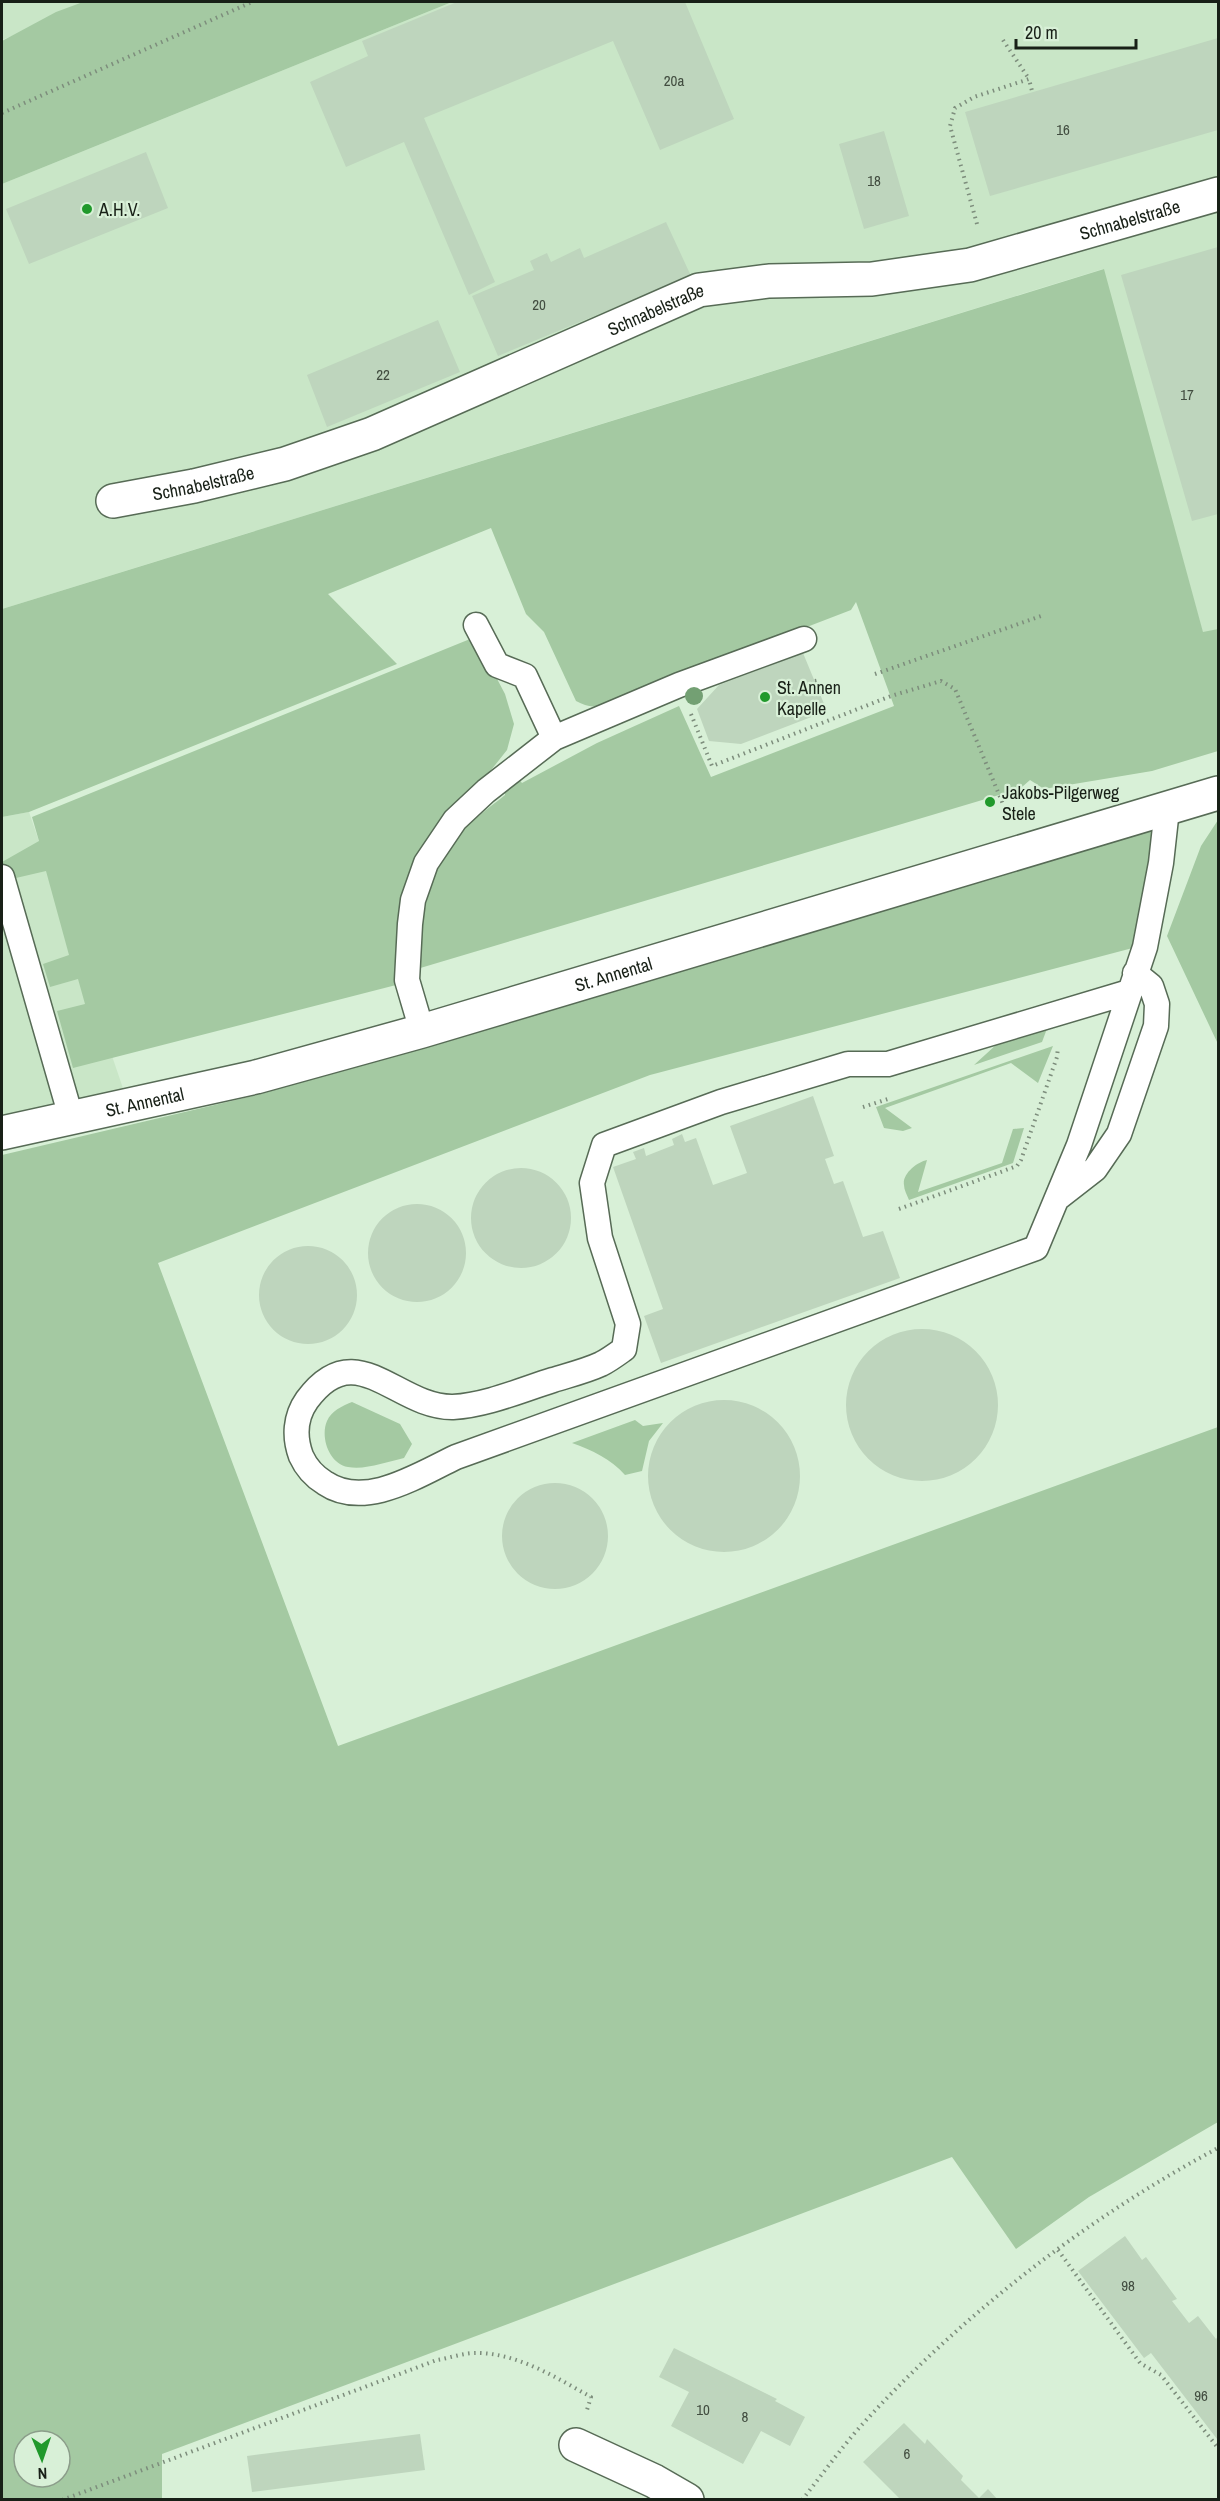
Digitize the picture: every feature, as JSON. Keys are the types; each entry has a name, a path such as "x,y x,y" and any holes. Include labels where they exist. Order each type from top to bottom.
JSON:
{"street":[{"name":"Schnabelstraße","path":"113,501 194,486 285,464 372,434 699,290 769,281 872,279 970,265 1218,194"},
{"name":"St. Annental","path":"2,1133 256,1077 422,1031 1218,793"},
{"path":"576,2445 687,2499"}],"lane":[{"path":"476,625 496,665 525,676 554,738"},
{"path":"422,1031 407,980 413,900 426,863 455,820 486,791 554,738 679,685 804,639"},
{"path":"1057,1199 1095,1169 1119,1134 1156,1026 1157,1004 1151,986 1132,982 888,1064 849,1064 742,1095 604,1145 592,1183 600,1238 628,1324 624,1349 602,1364 474,1405 449,1407 398,1390 377,1378 351,1371 337,1374 318,1385 300,1410 297,1421 297,1443 302,1459 315,1477 336,1490 357,1494 386,1488 456,1457 1036,1248 1079,1145 1132,982 1145,946 1161,862 1167,809"},
{"path":"2,877 71,1117"}],"path":[{"path":"2,113 252,2"},
{"path":"1003,40 1029,80 1032,91"},
{"path":"970,265 979,228 950,126 955,108 974,97 1029,80"},
{"path":"875,674 1044,615"},
{"path":"679,685 712,766 863,707 924,685 942,681 955,689 1023,850"},
{"path":"860,702 863,707"},
{"path":"899,1209 1017,1166 1021,1161 1057,1057 1059,1049 1056,1044 1050,1043"},
{"path":"863,1107 896,1096"},
{"path":"802,2499 859,2428 973,2317 1058,2250 1110,2213 1218,2148"},
{"path":"1058,2250 1140,2363 1161,2374 1218,2448"},
{"path":"62,2499 437,2360 477,2352 511,2358 591,2397 576,2445"}],"shaded area":[{"path":"2,2 95,2 2,40"},
{"path":"83,2 452,2 2,184 2,41 56,12"},
{"path":"452,2 1218,2 1218,629 1203,633 1103,269 2,609 2,184"},
{"path":"1104,269 1203,632 1218,629 1218,751 1152,771 1044,789 1030,780 1022,787 999,795 417,969 427,900 437,868 445,852 461,832 505,795 505,790 518,778 522,783 597,743 679,706 711,777 894,706 856,602 851,610 606,704 587,706 580,703 576,701 544,632 526,614 491,528 328,594 397,664 29,812 2,817 2,609"},
{"path":"475,637 505,694 514,724 507,750 411,871 400,900 396,955 400,984 73,1068 57,1011 85,1004 78,979 50,987 43,964 69,955 46,871 3,881 2,862 39,841 32,817"},
{"path":"29,812 128,1103 2,1132 2,817"},
{"path":"1218,820 1218,1044 1167,936 1201,846"},
{"path":"1157,827 1144,945 650,1075 158,1263 338,1746 1218,1427 1218,2122 1089,2197 1016,2249 952,2157 162,2454 162,2499 2,2499 2,1155 257,1095"},
{"path":"1048,1026 1042,1042 974,1065 997,1044"},
{"path":"1053,1046 1038,1083 1011,1063 885,1108 912,1128 903,1131 884,1128 876,1107"},
{"path":"1024,1128 1013,1163 909,1200 904,1189 905,1177 919,1163 927,1160 918,1192 1002,1163 1013,1129"},
{"path":"352,1402 400,1424 412,1444 404,1458 362,1467 348,1467 336,1461 328,1449 325,1427 334,1412"},
{"path":"635,1420 643,1426 663,1423 649,1441 642,1471 625,1475 601,1456 572,1443"}],"building":[{"path":"457,2 685,2 734,119 660,150 613,41 424,118 495,282 469,295 404,142 346,167 310,82 368,56 362,41"},
{"path":"1218,38 1218,130 990,196 965,112"},
{"path":"884,131 909,216 864,229 839,144"},
{"name":"A.H.V.","path":"146,152 168,208 29,264 6,209"},
{"path":"666,222 691,276 498,356 472,296 534,270 530,261 547,253 551,262 580,248 584,258"},
{"path":"1218,247 1218,514 1192,521 1121,275"},
{"path":"438,320 460,372 327,427 307,375"},
{"name":"St. Annen Kapelle","path":"803,653 827,711 741,744 709,741 697,709 719,685"},
{"path":"813,1096 834,1156 825,1159 834,1184 843,1181 863,1237 883,1231 900,1278 661,1363 644,1316 663,1309 613,1167 636,1159 633,1152 644,1148 646,1156 674,1145 672,1139 682,1134 685,1142 696,1138 713,1185 747,1173 730,1126"},
{"path":"521,1168 540,1172 557,1182 567,1199 571,1218 567,1237 557,1254 540,1264 521,1268 502,1264 485,1254 475,1237 471,1218 475,1199 485,1182 502,1172"},
{"path":"407,1204 427,1204 452,1218 463,1234 466,1253 463,1272 452,1288 427,1302 407,1302 390,1294 376,1280 368,1263 368,1243 376,1226 390,1212"},
{"path":"298,1246 318,1246 343,1260 354,1276 357,1295 354,1314 343,1330 318,1344 298,1344 281,1336 267,1322 259,1305 259,1285 267,1268 281,1254"},
{"path":"922,1329 951,1335 964,1342 975,1352 985,1363 992,1376 998,1405 992,1434 985,1447 975,1458 964,1468 951,1475 922,1481 893,1475 880,1468 869,1458 859,1447 852,1434 846,1405 852,1376 859,1363 869,1352 880,1342 893,1335"},
{"path":"724,1400 753,1406 766,1413 777,1423 787,1434 794,1447 800,1476 794,1505 787,1518 777,1529 766,1539 753,1546 724,1552 695,1546 682,1539 671,1529 661,1518 654,1505 648,1476 654,1447 661,1434 671,1423 682,1413 695,1406"},
{"path":"555,1483 575,1487 592,1499 604,1516 608,1536 604,1556 592,1573 575,1585 555,1589 535,1585 518,1573 506,1556 502,1536 506,1516 518,1499 535,1487"},
{"path":"1125,2236 1142,2260 1146,2257 1177,2299 1172,2301 1189,2323 1198,2316 1216,2339 1218,2336 1217,2439 1151,2353 1144,2358 1078,2271"},
{"path":"674,2348 777,2399 775,2401 805,2417 790,2446 761,2431 743,2464 671,2426 689,2392 659,2377"},
{"path":"904,2423 925,2444 927,2439 963,2476 961,2480 979,2498 988,2489 998,2500 901,2500 863,2462"},
{"path":"420,2434 425,2470 252,2492 247,2456"}],"place":[{"name":"A.H.V.","path":"87,209"},
{"name":"St. Annen Kapelle","path":"765,697"},
{"name":"Jakobs-Pilgerweg Stele","path":"990,802"}]}
